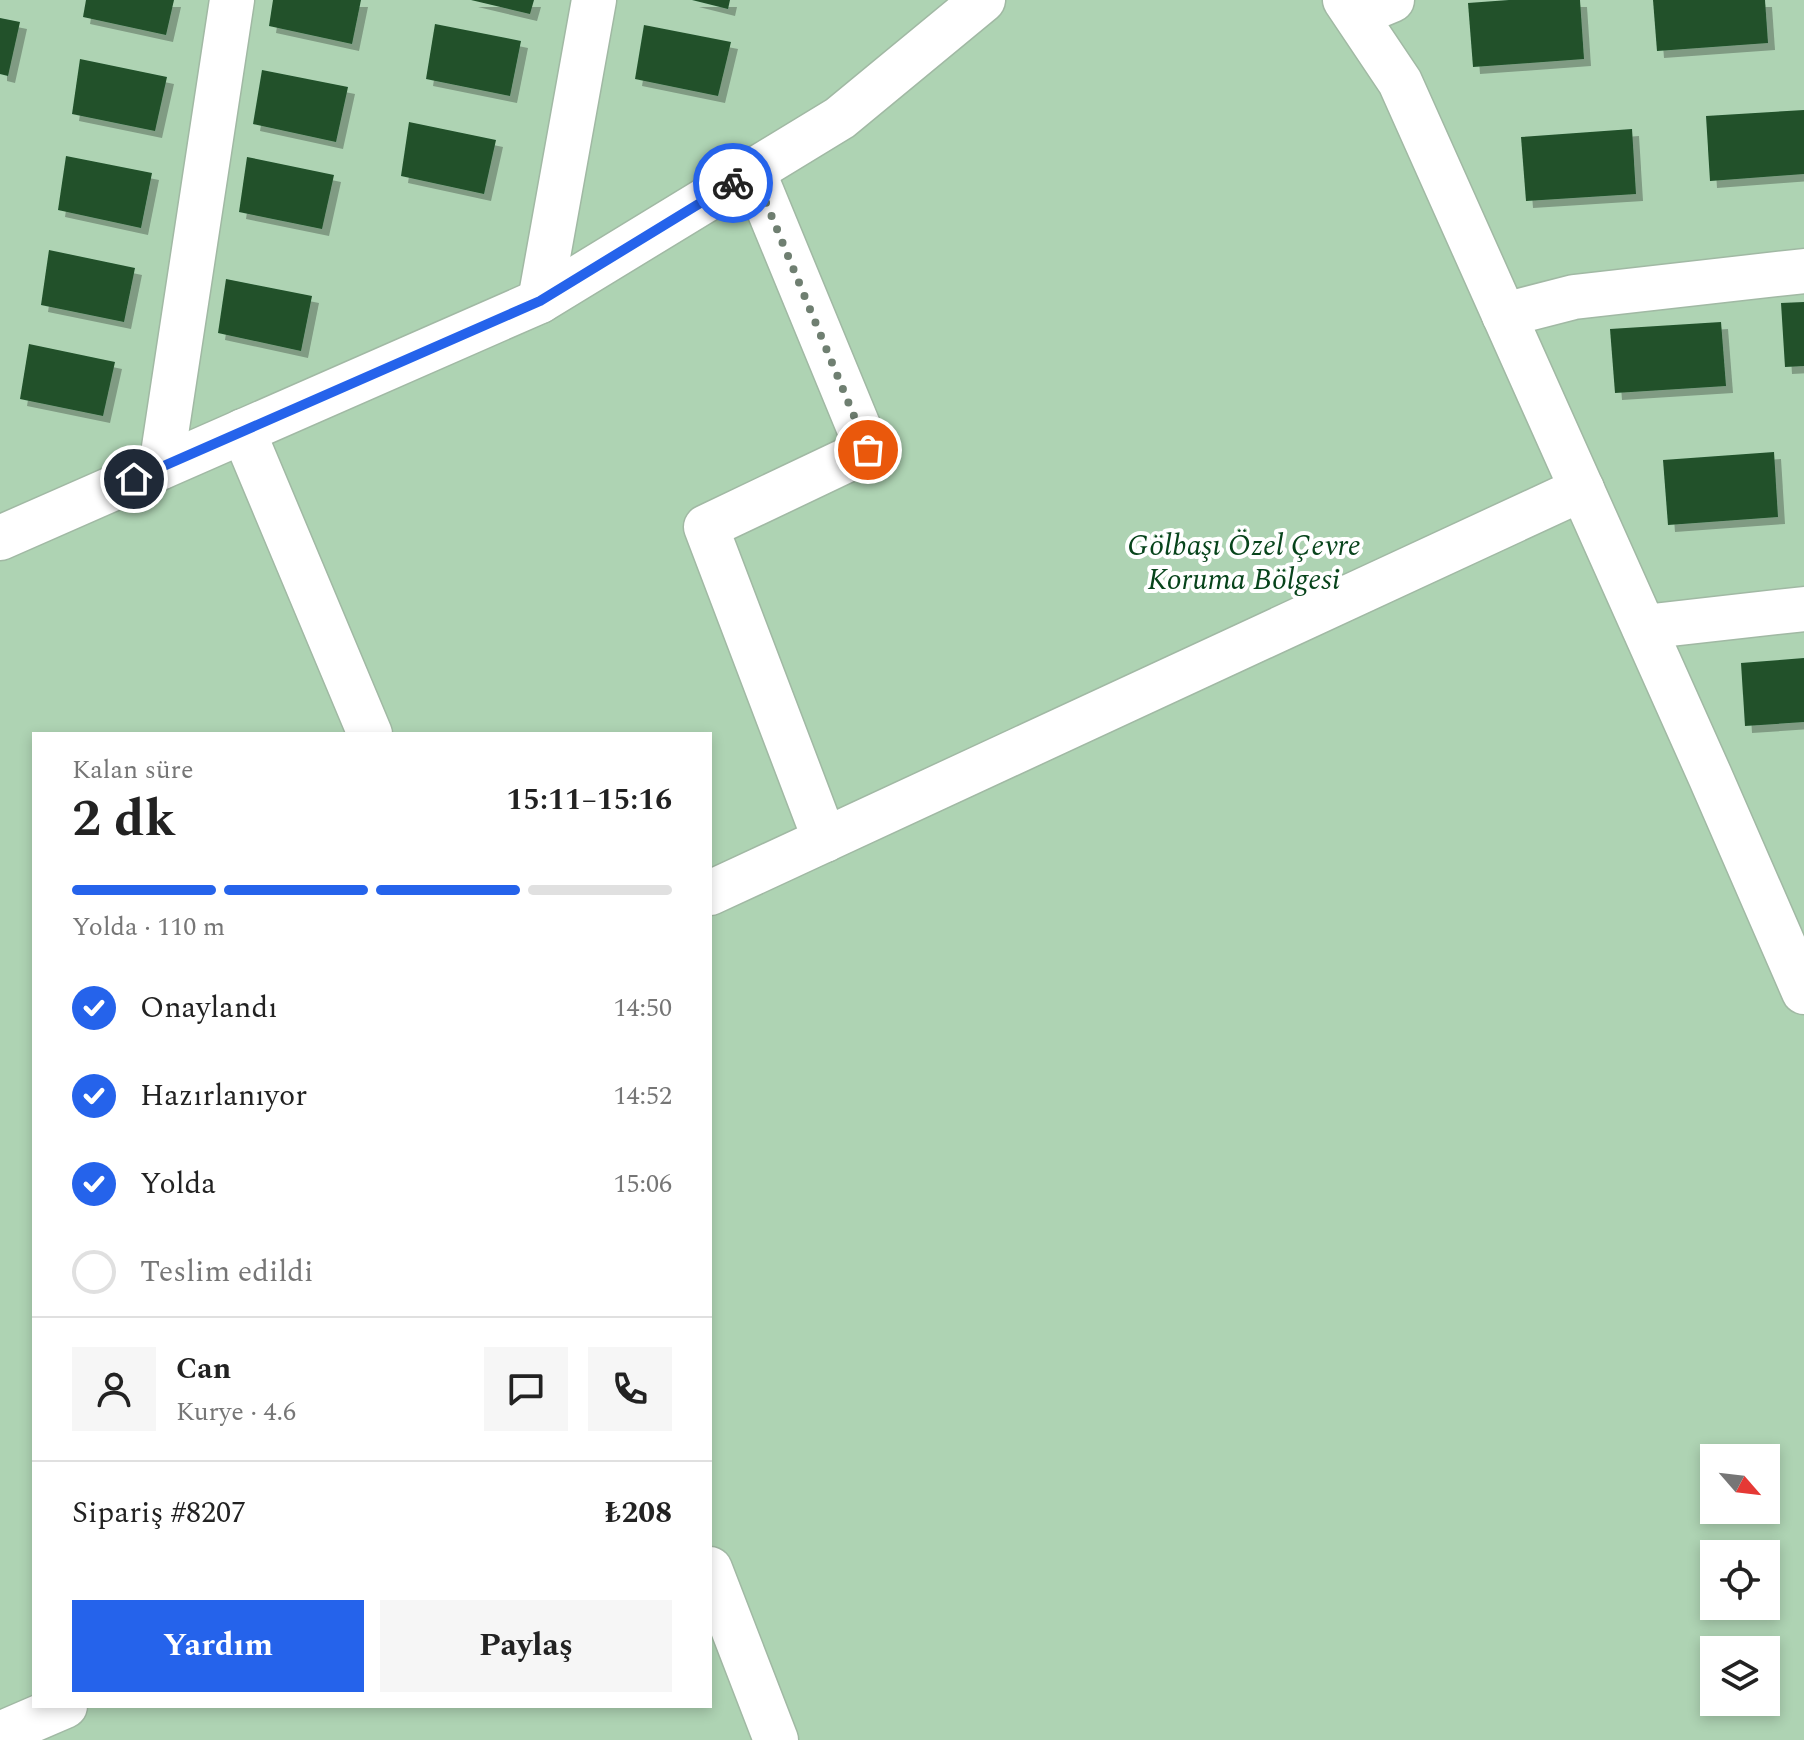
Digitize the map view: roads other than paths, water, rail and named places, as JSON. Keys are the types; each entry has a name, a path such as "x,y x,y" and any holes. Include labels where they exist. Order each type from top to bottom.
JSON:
{"street":[{"path":"161,467 232,0"},
{"path":"540,301 594,0"},
{"path":"0,538 540,301 840,118 983,0"},
{"path":"1364,4 1804,992"},
{"path":"753,171 868,450 706,527 825,840"},
{"path":"1504,315 1574,297 1804,271"},
{"path":"243,431 369,732"},
{"path":"712,892 1582,489"},
{"path":"1644,627 1804,609"},
{"path":"712,1574 776,1740"},
{"path":"0,1734 60,1708"}],"park label":[{"name":"Gölbaşı Özel Çevre Koruma Bölgesi","path":"1244,563"}]}
